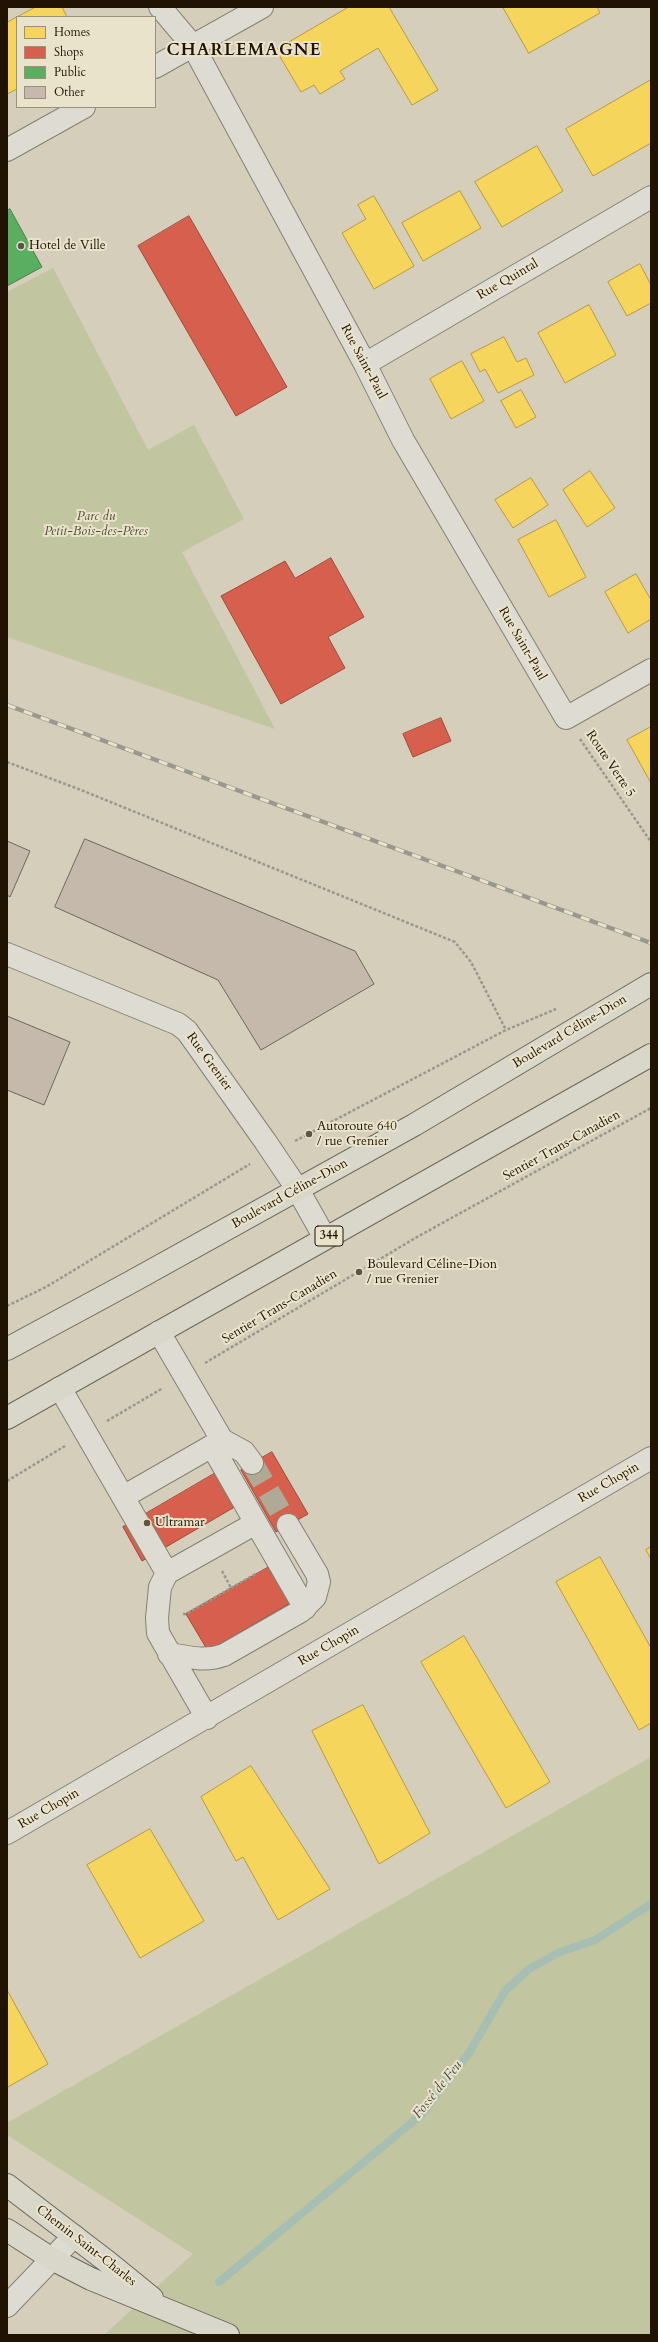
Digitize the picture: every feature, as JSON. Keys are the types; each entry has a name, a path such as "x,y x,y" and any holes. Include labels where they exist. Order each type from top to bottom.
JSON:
{"main road":[{"name":"Boulevard Céline-Dion","path":"7,1349 298,1190 414,1124 651,984"},
{"name":"344","path":"7,1418 651,1055"},
{"name":"Chemin Saint-Charles","path":"7,2185 134,2283 164,2309"},
{"name":"Chemin Saint-Charles","path":"7,2230 52,2259 91,2279 228,2335"}],"street":[{"name":"Rue Saint-Paul","path":"160,7 193,46 365,364 403,440 566,718"},
{"path":"156,66 262,7"},
{"path":"7,150 82,108"},
{"name":"Rue Quintal","path":"365,364 651,197"},
{"path":"566,718 651,670"},
{"name":"Rue Grenier","path":"7,954 178,1024 187,1031 195,1039 298,1190 325,1238"},
{"path":"159,1332 184,1375 256,1523 305,1608"},
{"path":"60,1388 167,1573"},
{"path":"122,1497 217,1443 244,1452 252,1463"},
{"name":"Rue Chopin","path":"7,1833 207,1718 651,1458"},
{"path":"207,1718 158,1633 157,1618 160,1587 167,1573 256,1523"},
{"path":"169,1654 207,1660 214,1659 224,1655 305,1608 315,1597 319,1582 317,1574 288,1525"},
{"path":"7,2306 74,2236"}],"path":[{"name":"Route Verte 5","path":"566,718 651,842"},
{"path":"7,762 81,790 455,942 472,962 506,1030"},
{"name":"Sentier Trans-Canadien","path":"7,1481 417,1237 651,1108"},
{"path":"186,1614 262,1570"}],"green space":[{"name":"Parc du Petit-Bois-des-Pères","path":"53,268 148,450 194,425 244,519 182,552 275,729 7,637 7,292"},
{"path":"651,1757 651,2335 104,2335 193,2254 7,2135 7,2123"}],"building: Homes":[{"path":"36,7 62,7 66,16 19,16"},
{"path":"349,7 389,7 438,90 412,105 378,48 340,71 345,79 320,94 314,85 301,92 276,50"},
{"path":"503,7 597,7 600,13 529,53"},
{"path":"16,18 16,90 7,94 7,23"},
{"path":"651,80 651,143 593,176 566,129"},
{"path":"537,146 563,191 502,227 475,182"},
{"path":"460,191 481,228 423,261 402,223"},
{"path":"374,196 414,266 374,289 342,233 366,219 358,205"},
{"path":"640,264 651,285 651,303 627,316 608,282"},
{"path":"589,305 616,355 565,383 538,333"},
{"path":"504,337 517,362 526,358 534,375 498,393 485,369 480,372 471,354"},
{"path":"462,361 484,401 451,419 430,379"},
{"path":"521,390 536,417 516,428 501,401"},
{"path":"590,471 615,508 587,527 563,490"},
{"path":"531,478 548,505 513,528 495,500"},
{"path":"556,520 586,577 549,597 518,540"},
{"path":"636,574 651,600 651,619 628,633 605,592"},
{"path":"651,727 651,783 627,740"},
{"path":"651,1547 651,1559 646,1550"},
{"path":"600,1557 651,1648 651,1723 639,1730 556,1582"},
{"path":"464,1636 550,1782 506,1808 421,1662"},
{"path":"363,1705 430,1833 379,1864 312,1731"},
{"path":"251,1766 330,1889 278,1920 243,1857 236,1861 201,1797"},
{"path":"150,1829 204,1921 140,1958 87,1865"},
{"path":"7,1990 48,2064 8,2087 7,2086"}],"building: Shops":[{"path":"189,216 287,387 236,416 138,246"},
{"path":"331,558 364,617 328,637 345,668 281,704 221,596 285,561 295,578"},
{"path":"441,718 451,741 413,757 403,734"},
{"path":"272,1452 308,1514 276,1532 241,1470"},
{"path":"219,1471 238,1505 142,1561 123,1527"},
{"path":"269,1567 290,1603 208,1651 186,1614"}],"building: Public":[{"path":"10,209 42,267 7,286 7,211"}],"building: Other":[{"path":"85,839 355,951 374,984 261,1050 218,980 55,907"},
{"path":"7,841 30,851 10,897 7,895"},
{"path":"7,1016 70,1042 44,1105 7,1090"}],"waterway":[{"name":"Fossé de Feu","path":"219,2282 422,2114 469,2053 505,1991 529,1969 560,1952 595,1940 651,1904"}],"tunnel":[{"path":"252,1463 288,1525"}],"railway":[{"path":"7,705 651,943"}],"place":[{"name":"Hotel de Ville","path":"21,246"},
{"name":"Autoroute 640 / rue Grenier","path":"309,1134"},
{"name":"Boulevard Céline-Dion / rue Grenier","path":"359,1272"},
{"name":"Ultramar","path":"147,1523"}],"district":[{"name":"CHARLEMAGNE","path":"244,51"}]}
